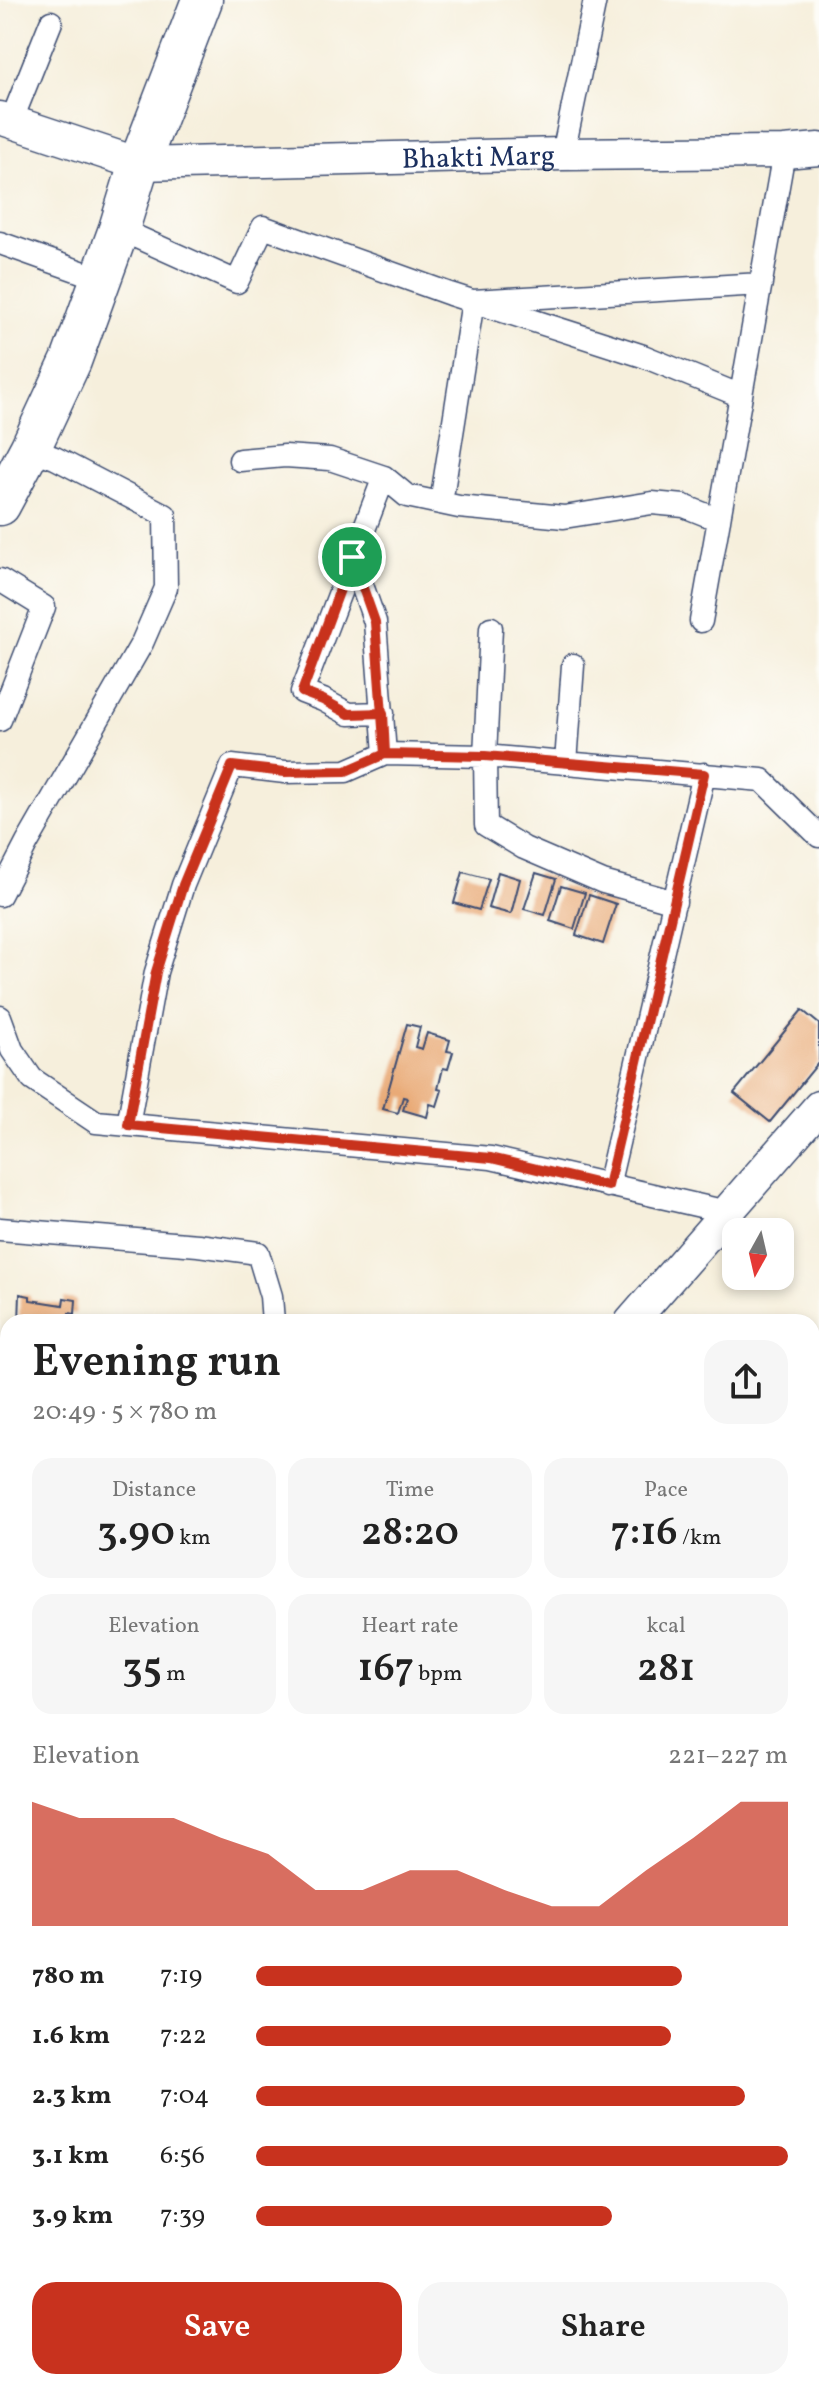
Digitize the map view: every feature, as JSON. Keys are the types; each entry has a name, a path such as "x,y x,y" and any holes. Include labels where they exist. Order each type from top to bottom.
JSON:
{"highway":[{"path":"0,505 71,361 139,164 202,0"}],"street":[{"path":"563,154 595,0"},
{"path":"6,120 51,22"},
{"name":"Bhakti Marg","path":"6,120 139,164 819,149"},
{"path":"701,621 784,152"},
{"path":"119,229 237,282 263,227 473,301 643,356 741,396"},
{"path":"0,243 101,279"},
{"path":"473,301 761,284"},
{"path":"441,503 473,301"},
{"path":"0,895 142,643 166,588 165,515 55,458 30,449"},
{"path":"240,460 285,456 330,459 384,477 407,496 441,503 564,517 652,503 684,506 719,520"},
{"path":"383,713 349,714 302,692 384,477"},
{"path":"352,557 375,622 385,754"},
{"path":"0,580 44,607 0,720"},
{"path":"491,628 485,756 486,825 524,848 603,882 675,902"},
{"path":"566,763 573,665"},
{"path":"128,1125 156,972 183,885 232,766 285,772 346,771 385,754 485,756 762,780 819,836"},
{"path":"608,1186 704,774"},
{"path":"0,1017 12,1050 32,1079 96,1122 491,1158 727,1212"},
{"path":"638,1314 819,1107"},
{"path":"0,1229 198,1245 258,1253 271,1296 272,1314"}],"building":[{"path":"463,872 489,879 479,910 454,903"},
{"path":"498,872 520,879 511,914 488,908"},
{"path":"536,873 556,879 545,915 524,909"},
{"path":"561,886 585,893 574,929 550,921"},
{"path":"589,895 616,904 603,944 576,935"},
{"path":"802,1010 819,1024 819,1062 770,1122 734,1093"},
{"path":"407,1024 420,1027 415,1047 422,1049 427,1033 450,1040 447,1051 453,1052 448,1069 443,1068 438,1089 442,1090 437,1106 430,1104 427,1117 403,1110 407,1098 403,1097 398,1113 383,1109"},
{"path":"20,1294 30,1296 30,1300 63,1305 64,1298 76,1300 75,1314 19,1314"}],"route":[{"path":"352,557 302,692 349,714 383,713 385,754 485,756 704,774 608,1186 491,1158 128,1125 156,972 183,885 232,766 285,772 346,771 385,754 381,692 375,622 352,557"}]}
